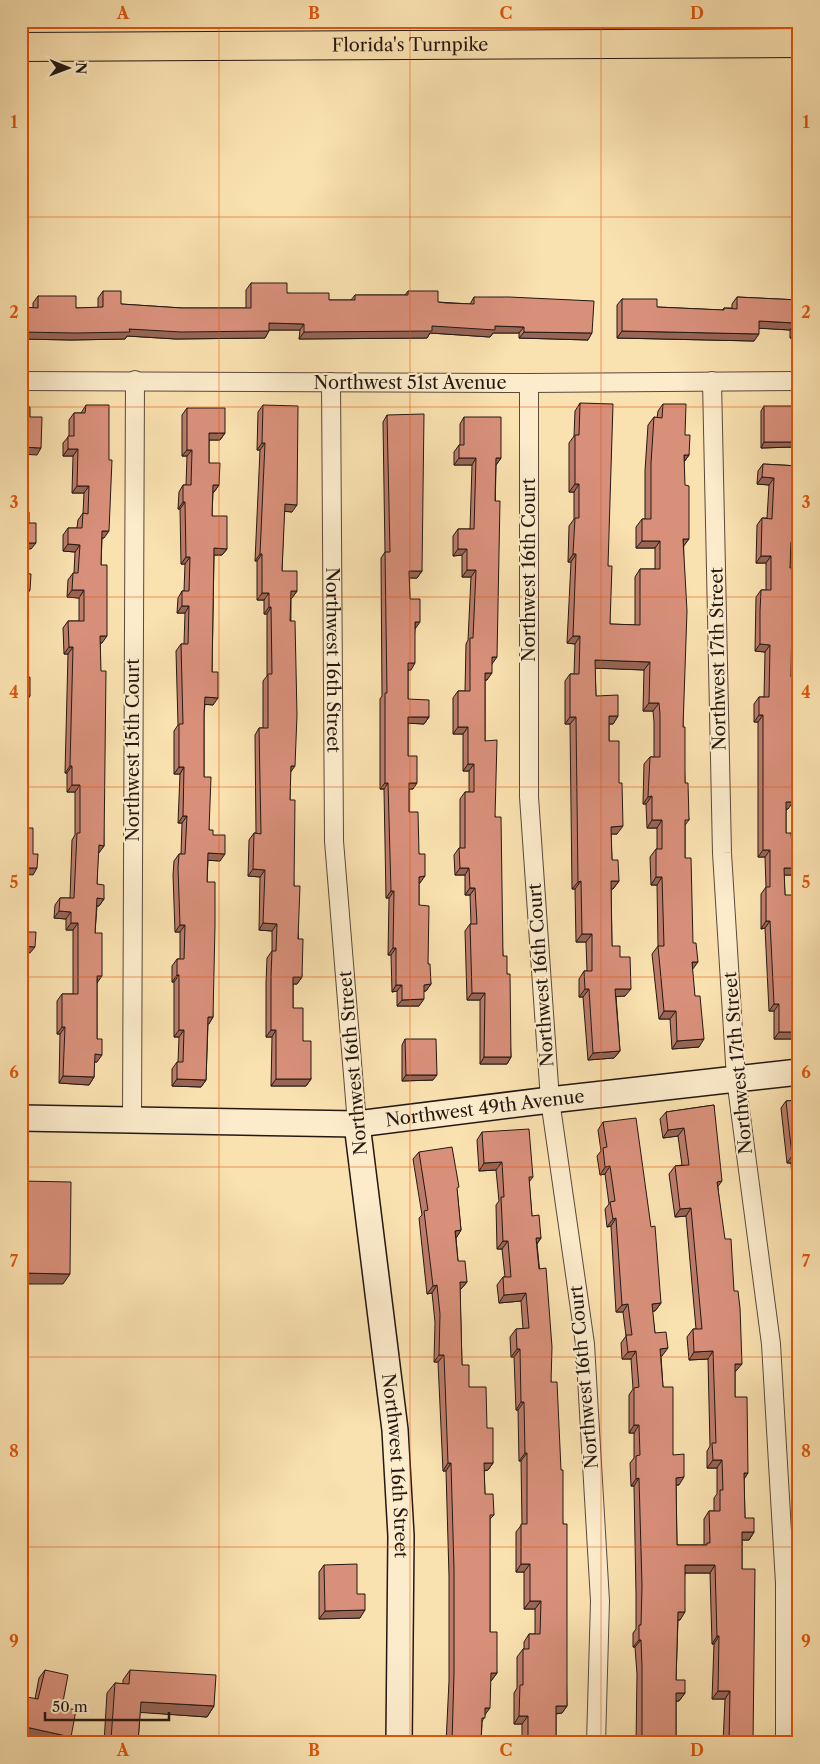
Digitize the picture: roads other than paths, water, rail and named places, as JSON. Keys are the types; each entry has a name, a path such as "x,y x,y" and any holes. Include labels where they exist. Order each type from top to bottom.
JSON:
{"highway":[{"name":"Florida's Turnpike","path":"21,47 799,43"}],"street":[{"name":"Northwest 15th Court","path":"132,1119 135,380"},
{"name":"Northwest 51st Avenue","path":"21,381 529,383 799,381"},
{"name":"Northwest 16th Street","path":"331,382 334,841 357,1124 394,1430 401,1536 399,1743"},
{"name":"Northwest 17th Street","path":"712,382 722,853 736,1079 771,1344 785,1583 785,1743"},
{"name":"Northwest 16th Court","path":"529,383 529,797 550,1100 585,1344 600,1601 596,1743"},
{"name":"Northwest 49th Avenue","path":"21,1118 357,1124 799,1072"}]}
